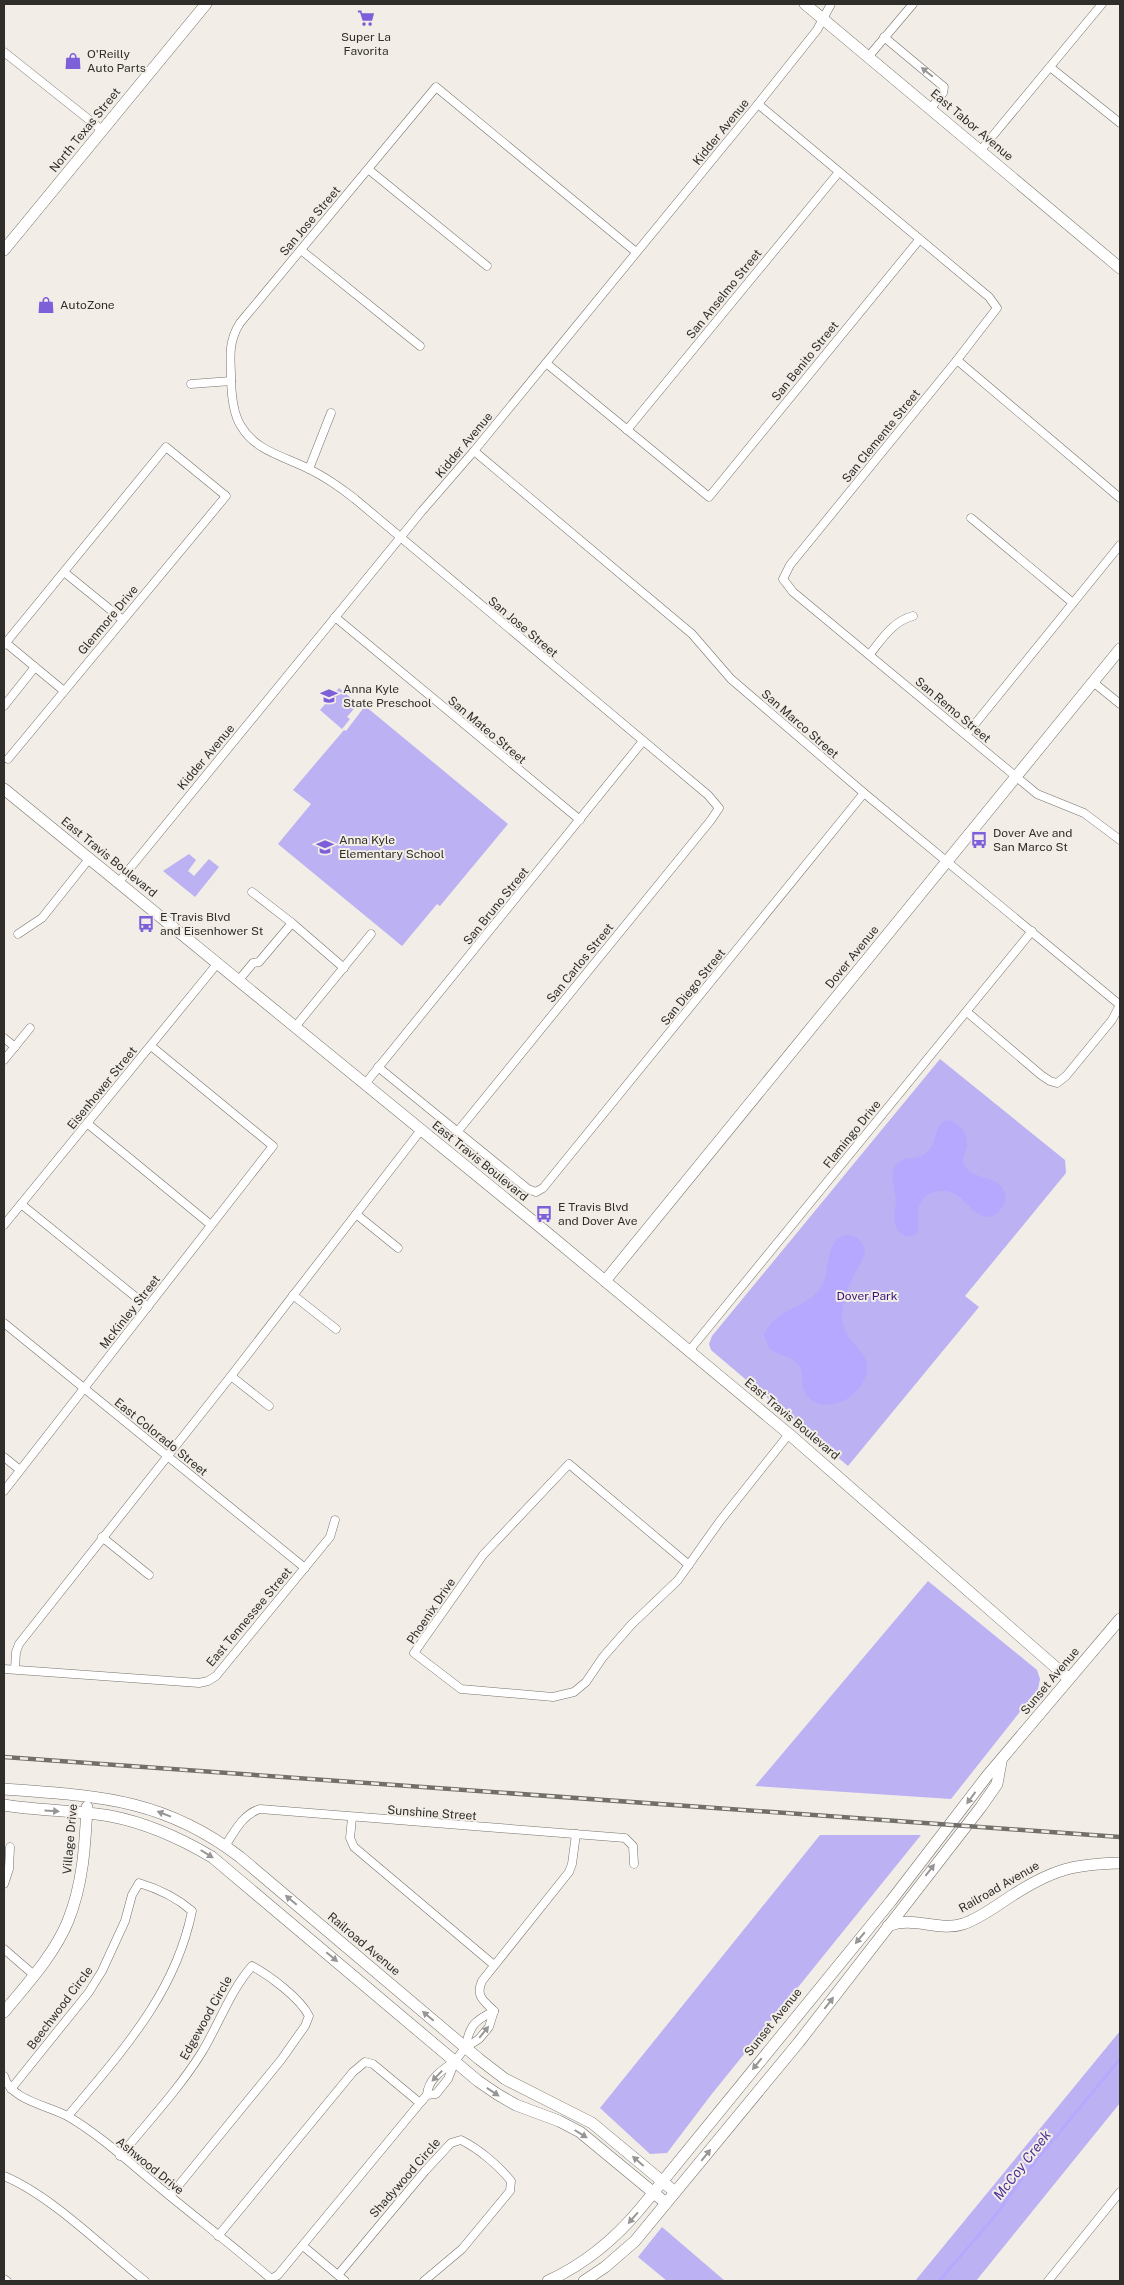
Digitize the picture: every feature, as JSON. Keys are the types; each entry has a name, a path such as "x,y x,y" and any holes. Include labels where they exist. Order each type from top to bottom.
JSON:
{"main road":[{"name":"North Texas Street","path":"4,250 206,4"},
{"name":"East Tabor Avenue","path":"805,4 1120,268"},
{"name":"Dover Avenue","path":"605,1281 1120,649"},
{"name":"East Travis Boulevard","path":"4,789 789,1434 1070,1679"},
{"name":"Sunset Avenue","path":"548,2281 567,2272 610,2242 654,2193 891,1901 1001,1760 1120,1619"},
{"path":"584,2281 621,2254 666,2203 799,2042 997,1784 1001,1760"},
{"name":"Railroad Avenue","path":"4,1789 88,1796 145,1806 192,1826 225,1846 505,2079 592,2123 675,2192"},
{"name":"Village Drive","path":"4,2012 34,1975 60,1937 73,1905 85,1855 88,1796"},
{"path":"4,1805 32,1810 87,1813 142,1824 170,1834 212,1857 497,2094 516,2105 559,2121 580,2132 666,2203"},
{"name":"Railroad Avenue","path":"888,1926 907,1921 929,1926 962,1924 980,1916 1047,1875 1073,1866 1120,1863"},
{"path":"891,1901 919,1923"}],"street":[{"name":"Kidder Avenue","path":"118,883 758,104 816,32 831,4"},
{"path":"869,56 913,4"},
{"path":"981,150 1102,4"},
{"path":"884,37 944,87 943,93 931,108"},
{"path":"4,52 102,130"},
{"path":"1050,67 1120,123"},
{"name":"San Jose Street","path":"636,252 436,86 234,332 230,352 235,412 241,426 251,439 283,459 309,469 341,488 708,795 719,808"},
{"path":"758,104 919,240"},
{"path":"368,169 487,266"},
{"name":"San Anselmo Street","path":"627,430 839,172"},
{"name":"San Clemente Street","path":"783,579 790,565 991,318 997,308 989,297 919,240"},
{"name":"San Benito Street","path":"627,430 709,497 919,240"},
{"path":"301,250 420,346"},
{"path":"957,360 1120,498"},
{"path":"546,363 627,430"},
{"path":"191,384 231,381"},
{"path":"309,469 331,413"},
{"name":"Glenmore Drive","path":"8,759 226,496 166,447 64,572"},
{"name":"San Marco Street","path":"474,451 692,634 731,679 864,794 948,861 1120,1005"},
{"path":"971,518 1073,603"},
{"path":"966,735 1120,545"},
{"path":"64,691 5,644 64,572 123,620"},
{"name":"San Remo Street","path":"783,579 793,592 1037,794 1084,813 1120,840"},
{"path":"870,654 888,631 903,618 912,616"},
{"name":"San Mateo Street","path":"335,617 580,820"},
{"path":"4,706 35,667"},
{"path":"1093,682 1120,704"},
{"name":"San Bruno Street","path":"365,1084 643,741"},
{"name":"San Diego Street","path":"536,1192 549,1180 864,794"},
{"name":"San Carlos Street","path":"458,1131 705,828 719,808"},
{"path":"18,934 42,918 89,859"},
{"path":"252,892 292,923 344,968"},
{"path":"238,981 253,963 259,962 292,923"},
{"name":"Flamingo Drive","path":"689,1351 1032,931"},
{"path":"295,1027 371,934"},
{"name":"Eisenhower Street","path":"4,1225 217,964"},
{"path":"967,1012 1041,1075 1057,1083 1066,1076 1112,1020 1120,1005"},
{"path":"4,1060 30,1028"},
{"path":"4,1038 14,1047"},
{"name":"McKinley Street","path":"4,1492 273,1146 151,1046"},
{"name":"East Travis Boulevard","path":"378,1067 528,1189 536,1192"},
{"path":"88,1124 211,1225"},
{"path":"15,1669 16,1652 19,1644 421,1130"},
{"path":"21,1204 148,1308"},
{"path":"356,1214 398,1248"},
{"path":"293,1295 336,1329"},
{"name":"East Colorado Street","path":"4,1323 305,1568"},
{"path":"230,1376 269,1406"},
{"name":"Phoenix Drive","path":"689,1565 569,1464 483,1555 414,1653 461,1689 553,1698 574,1692 586,1682 603,1657 631,1625 672,1586 689,1565 720,1521 789,1434"},
{"path":"4,1458 20,1470"},
{"name":"East Tennessee Street","path":"4,1668 199,1683 208,1682 216,1676 330,1537 335,1520"},
{"path":"102,1537 149,1575"},
{"name":"Sunshine Street","path":"225,1846 244,1818 260,1809 323,1813 352,1818 625,1838 633,1846 634,1864"},
{"path":"352,1818 350,1838 354,1846 494,1965"},
{"path":"494,2011 480,1998 478,1988 494,1965 569,1872 572,1864 576,1834"},
{"path":"4,1884 9,1869 10,1847"},
{"name":"Beechwood Circle","path":"7,2086 89,1992 102,1971 124,1921 132,1895 139,1883 157,1888 181,1901 192,1911 179,1959 160,1997 144,2023 68,2116"},
{"path":"4,1949 34,1975"},
{"name":"Edgewood Circle","path":"120,2156 201,2053 241,1978 252,1966 265,1973 305,2008 309,2016 305,2026 281,2060 170,2196"},
{"path":"466,2048 469,2029 479,2018 494,2011"},
{"path":"345,2281 303,2246 427,2095 427,2086 439,2072 455,2061 489,2027 494,2011"},
{"path":"427,2095 436,2094 448,2079 455,2061"},
{"path":"218,2236 353,2072 365,2062 373,2064 420,2103"},
{"path":"4,2076 7,2086"},
{"name":"Ashwood Drive","path":"7,2086 38,2104 68,2116 271,2279 278,2275 303,2246"},
{"name":"Shadywood Circle","path":"338,2275 425,2171 451,2143 461,2140 469,2144 503,2172 511,2181 510,2191 462,2249 424,2281"},
{"path":"4,2176 31,2190 48,2202 145,2281"},
{"path":"1051,2280 1120,2192"},
{"path":"4,2278 7,2281"}],"green space":[{"path":"339,688 358,704 347,717 350,719 342,729 320,710"},
{"path":"365,706 508,824 440,906 437,904 402,946 278,844 311,804 293,790 344,730 346,731"},
{"path":"189,854 196,860 188,871 194,876 209,859 219,867 195,897 163,871"},
{"name":"Dover Park","path":"940,1059 1065,1160 1066,1173 965,1296 979,1307 848,1466 711,1350 709,1344 712,1336"},
{"path":"928,1581 1037,1670 1040,1679 1038,1689 951,1799 755,1786"},
{"path":"820,1835 921,1835 711,2095 667,2153 650,2154 600,2108"},
{"path":"1120,2031 1120,2103 976,2281 915,2281"},
{"path":"662,2227 725,2281 667,2281 638,2257"}],"shaded area":[{"path":"946,1120 955,1123 962,1129 966,1137 967,1147 963,1161 966,1168 977,1175 998,1183 1005,1195 1004,1202 1001,1209 995,1215 989,1217 977,1213 953,1193 948,1191 934,1192 922,1200 918,1208 917,1234 907,1237 896,1228 893,1170 899,1162 922,1156 926,1153 932,1145 940,1125"},
{"path":"845,1235 859,1239 865,1252 846,1294 842,1317 846,1333 866,1360 867,1371 862,1383 851,1396 846,1400 826,1404 813,1401 808,1397 803,1388 799,1365 769,1348 764,1335 769,1326 782,1314 814,1296 820,1289 824,1282 834,1244"}],"waterway":[{"name":"McCoy Creek","path":"939,2281 996,2215 1026,2173 1120,2059"}],"railway":[{"path":"4,1757 1120,1837"}],"place":[{"name":"Super La Favorita","path":"366,18"},
{"name":"O'Reilly Auto Parts","path":"73,61"},
{"name":"AutoZone","path":"46,305"},
{"name":"Anna Kyle State Preschool","path":"329,696"},
{"name":"Dover Ave and San Marco St","path":"979,840"},
{"name":"Anna Kyle Elementary School","path":"325,847"},
{"name":"E Travis Blvd and Eisenhower St","path":"146,924"},
{"name":"E Travis Blvd and Dover Ave","path":"544,1214"}]}
